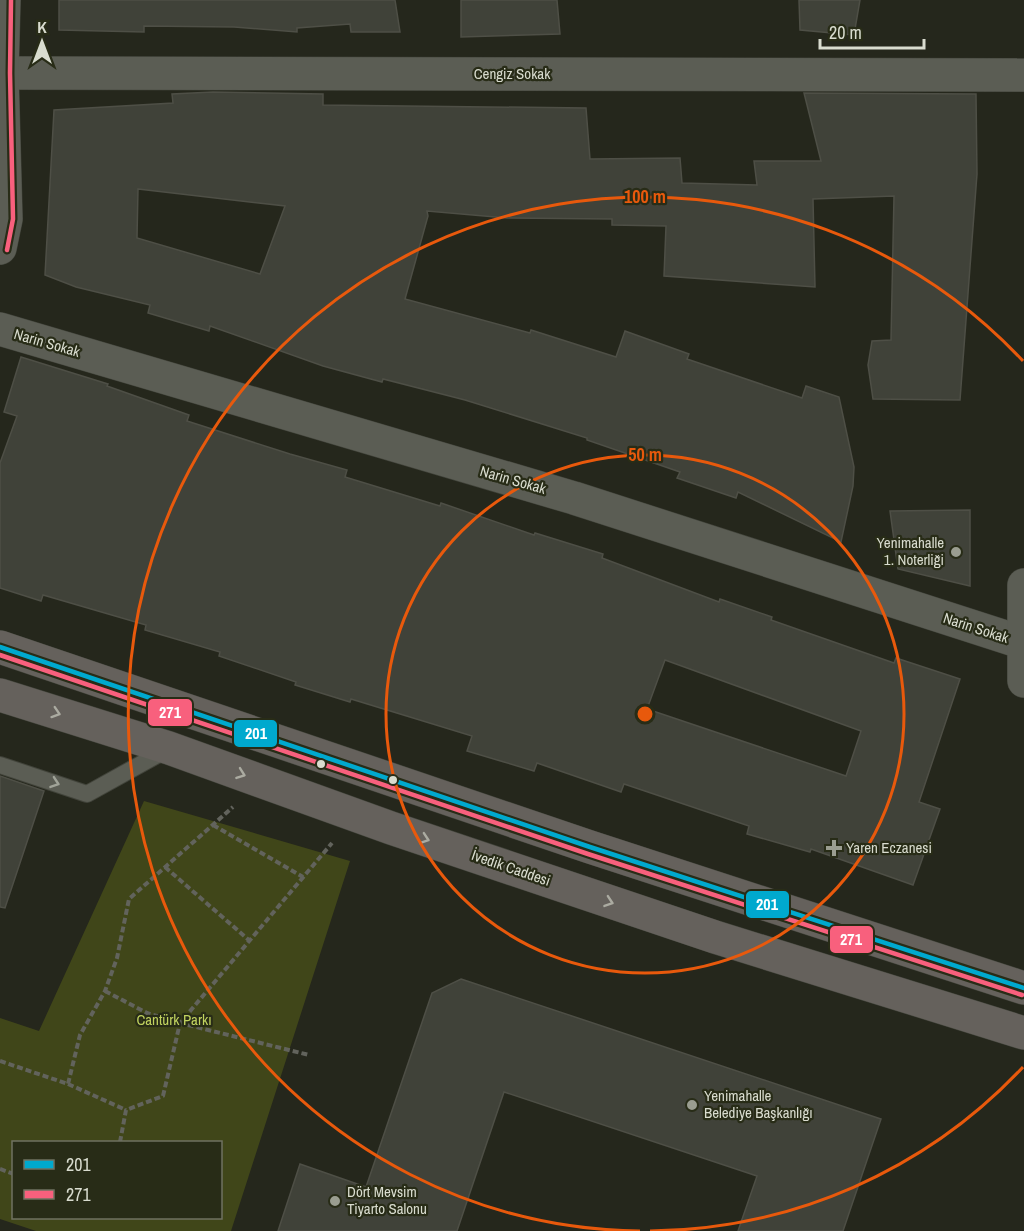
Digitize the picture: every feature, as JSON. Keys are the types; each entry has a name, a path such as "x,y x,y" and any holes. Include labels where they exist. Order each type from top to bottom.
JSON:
{"main road":[{"path":"0,647 590,847 1024,988"},
{"name":"İvedik Caddesi","path":"0,695 169,748 355,815 715,937 1024,1033"}],"street":[{"path":"0,248 6,219 1,74 4,0"},
{"name":"Cengiz Sokak","path":"1,74 1024,75"},
{"name":"Narin Sokak","path":"0,329 574,498 1023,643"},
{"path":"1024,585 1024,681"}],"lane":[{"path":"0,765 87,794 169,748"}],"path":[{"path":"68,1084 80,1035 105,991 117,958 129,899 262,782"},
{"path":"0,1061 68,1084 126,1110 163,1096 180,1023 355,815"},
{"path":"213,825 303,877"},
{"path":"165,867 250,941"},
{"path":"105,991 147,1012 180,1023 309,1055"},
{"path":"120,1141 126,1110"}],"green space":[{"name":"Cantürk Parkı","path":"144,801 350,861 231,1231 36,1231 0,1219 0,1018 39,1031"}],"building":[{"path":"59,0 395,0 400,32 351,32 350,24 297,28 297,32 234,27 144,26 144,32 59,30"},
{"path":"461,0 557,0 560,34 461,37"},
{"path":"799,0 860,0 854,35 800,30"},
{"path":"213,92 323,94 323,105 586,108 590,159 680,158 682,183 757,185 754,161 821,161 804,93 976,94 977,174 960,400 873,399 868,365 872,341 891,340 894,196 813,199 815,287 664,276 666,226 612,225 612,219 507,218 427,211 428,216 405,299 530,333 531,330 616,357 625,331 689,354 687,359 802,398 806,386 839,397 854,467 853,486 841,542 738,492 736,498 677,478 680,472 587,440 587,438 465,400 383,379 382,382 323,366 210,326 209,331 148,313 150,305 76,287 45,275 54,110 173,103 172,94","holes":["138,189 285,206 260,274 137,238"]},
{"path":"21,357 108,384 107,386 189,415 187,421 347,470 345,477 440,506 441,503 534,535 535,533 603,554 602,558 719,602 720,599 772,617 771,620 894,663 896,658 960,679 919,802 940,809 913,885 811,849 810,852 747,834 749,826 624,784 621,792 537,763 534,771 467,751 472,736 351,699 350,702 295,685 296,682 219,656 220,652 145,630 146,625 43,595 41,601 0,588 0,463 17,416 4,412","holes":["665,660 861,731 846,776 647,709"]},
{"path":"970,510 970,586 898,569 890,511"},
{"path":"0,776 44,791 5,908 0,907"},
{"name":"Yenimahalle Belediye Başkanlığı","path":"461,979 881,1119 843,1231 738,1231 757,1176 504,1092 457,1231 278,1231 300,1164 366,1187 432,993"}],"transit line":[{"name":"271","path":"7,250 13,219 11,0"},
{"name":"201","path":"0,647 590,847 1024,988"},
{"name":"271","path":"0,655 588,854 1022,995"}],"place":[{"name":"Yenimahalle 1. Noterliği","path":"956,552"},
{"name":"Yaren Eczanesi","path":"834,848"},
{"name":"Yenimahalle Belediye Başkanlığı","path":"692,1105"},
{"name":"Dört Mevsim Tiyarto Salonu","path":"335,1201"}]}
